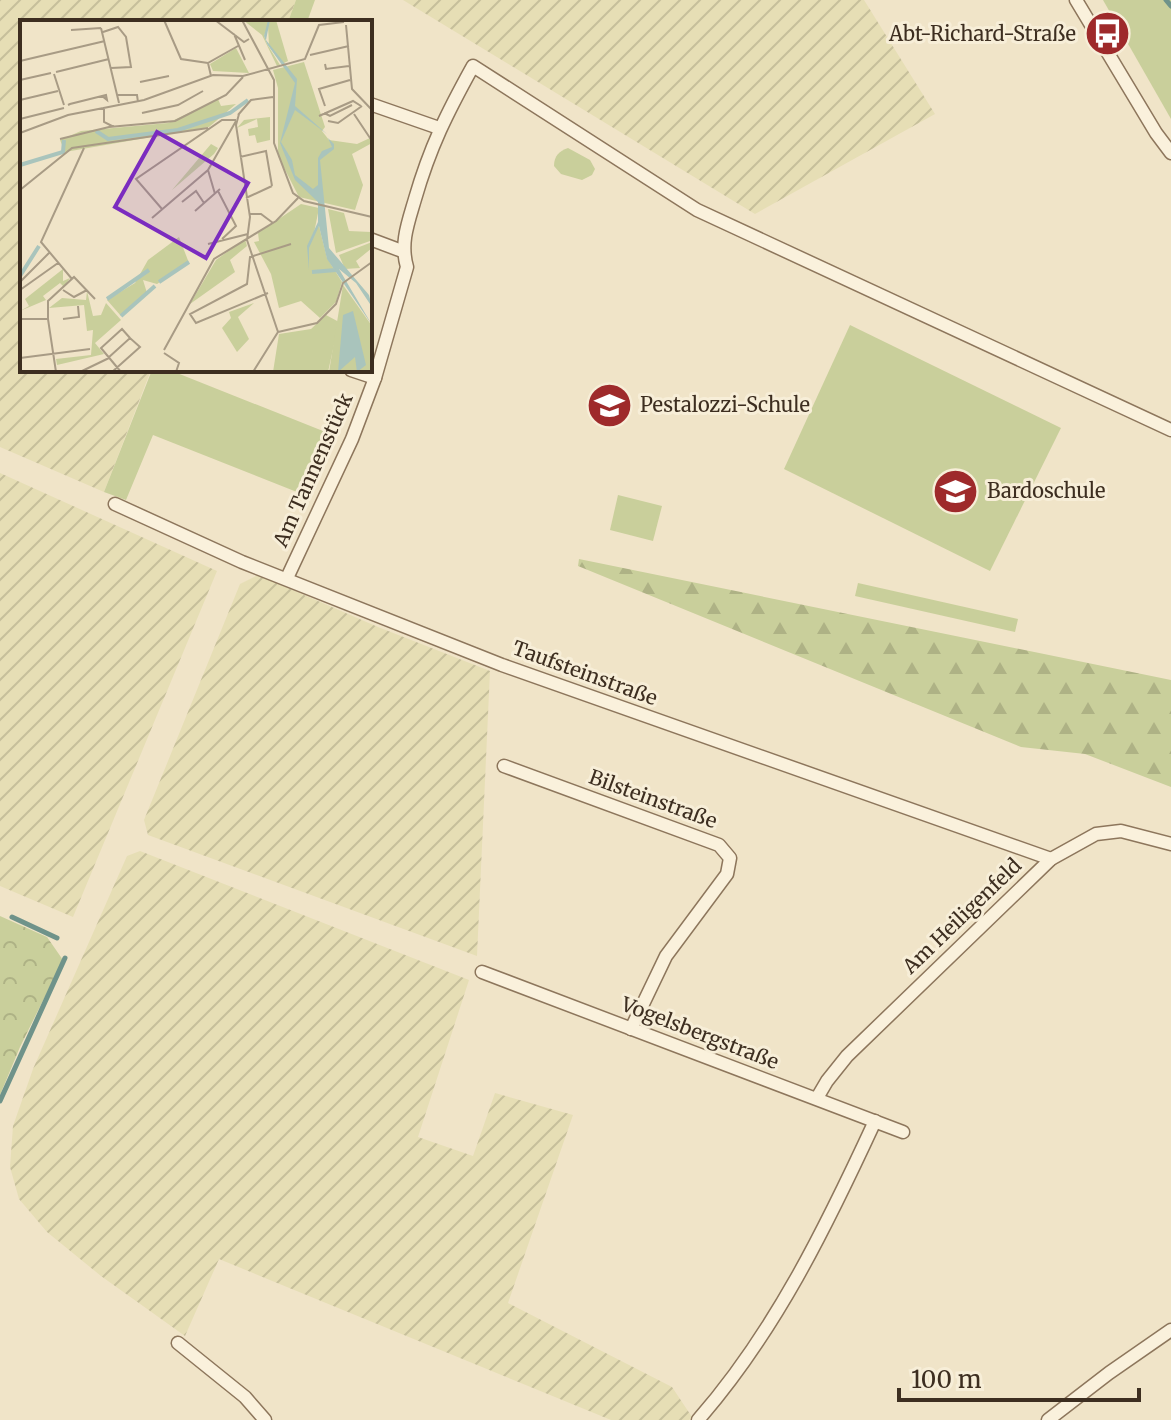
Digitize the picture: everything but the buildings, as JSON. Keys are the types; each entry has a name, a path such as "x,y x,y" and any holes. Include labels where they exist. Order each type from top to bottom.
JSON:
{"street":[{"path":"1076,0 1171,153"},
{"name":"Am Tannenstück","path":"287,578 352,439 375,378 407,267 402,251 425,162 439,128 473,66 697,210 1171,430"},
{"path":"372,105 439,128"},
{"path":"372,240 402,251"},
{"name":"Am Tannenstück","path":"357,372 375,378"},
{"name":"Taufsteinstraße","path":"115,504 164,528 502,665 1051,859"},
{"name":"Bilsteinstraße","path":"504,766 719,845 730,858 727,874 666,956 631,1029"},
{"name":"Am Heiligenfeld","path":"817,1098 847,1056 1051,859 1096,834 1121,831 1171,844"},
{"name":"Vogelsbergstraße","path":"482,972 903,1132"},
{"path":"698,1420 772,1321 816,1245 875,1121"},
{"path":"1048,1420 1171,1330"},
{"path":"178,1343 245,1397 265,1420"}],"shaded area":[{"path":"0,0 296,0 289,20 20,20 20,372 150,372 104,492 0,447"},
{"path":"403,0 864,0 935,114 755,214"},
{"path":"0,473 217,571 73,917 0,886"},
{"path":"258,575 490,671 477,956 148,835 144,820 240,584"},
{"path":"140,851 469,980 418,1137 473,1156 495,1093 573,1115 508,1303 672,1387 692,1417 689,1420 611,1420 219,1259 185,1336 101,1276 47,1232 19,1199 10,1167 13,1126 33,1069 127,856"}],"green space":[{"path":"296,0 315,0 308,20 289,20"},
{"path":"1103,0 1171,0 1171,119"},
{"path":"568,148 590,160 595,169 592,175 582,180 561,174 554,166 555,159"},
{"path":"850,325 1061,428 990,571 784,469"},
{"path":"151,372 177,372 333,435 307,496 153,435 126,500 104,492"},
{"path":"618,495 662,506 653,541 610,530"},
{"path":"579,559 1171,680 1171,787 1085,754 1021,747 578,566"},
{"path":"858,583 1018,619 1015,632 855,596"},
{"path":"0,916 47,937 63,960 0,1095"}],"waterway":[{"path":"1166,0 1171,6"},
{"path":"12,917 57,938"},
{"path":"0,1101 65,958"}],"place":[{"name":"Abt-Richard-Straße","path":"1107,34"},
{"name":"Pestalozzi-Schule","path":"609,405"},
{"name":"Bardoschule","path":"956,491"}]}
